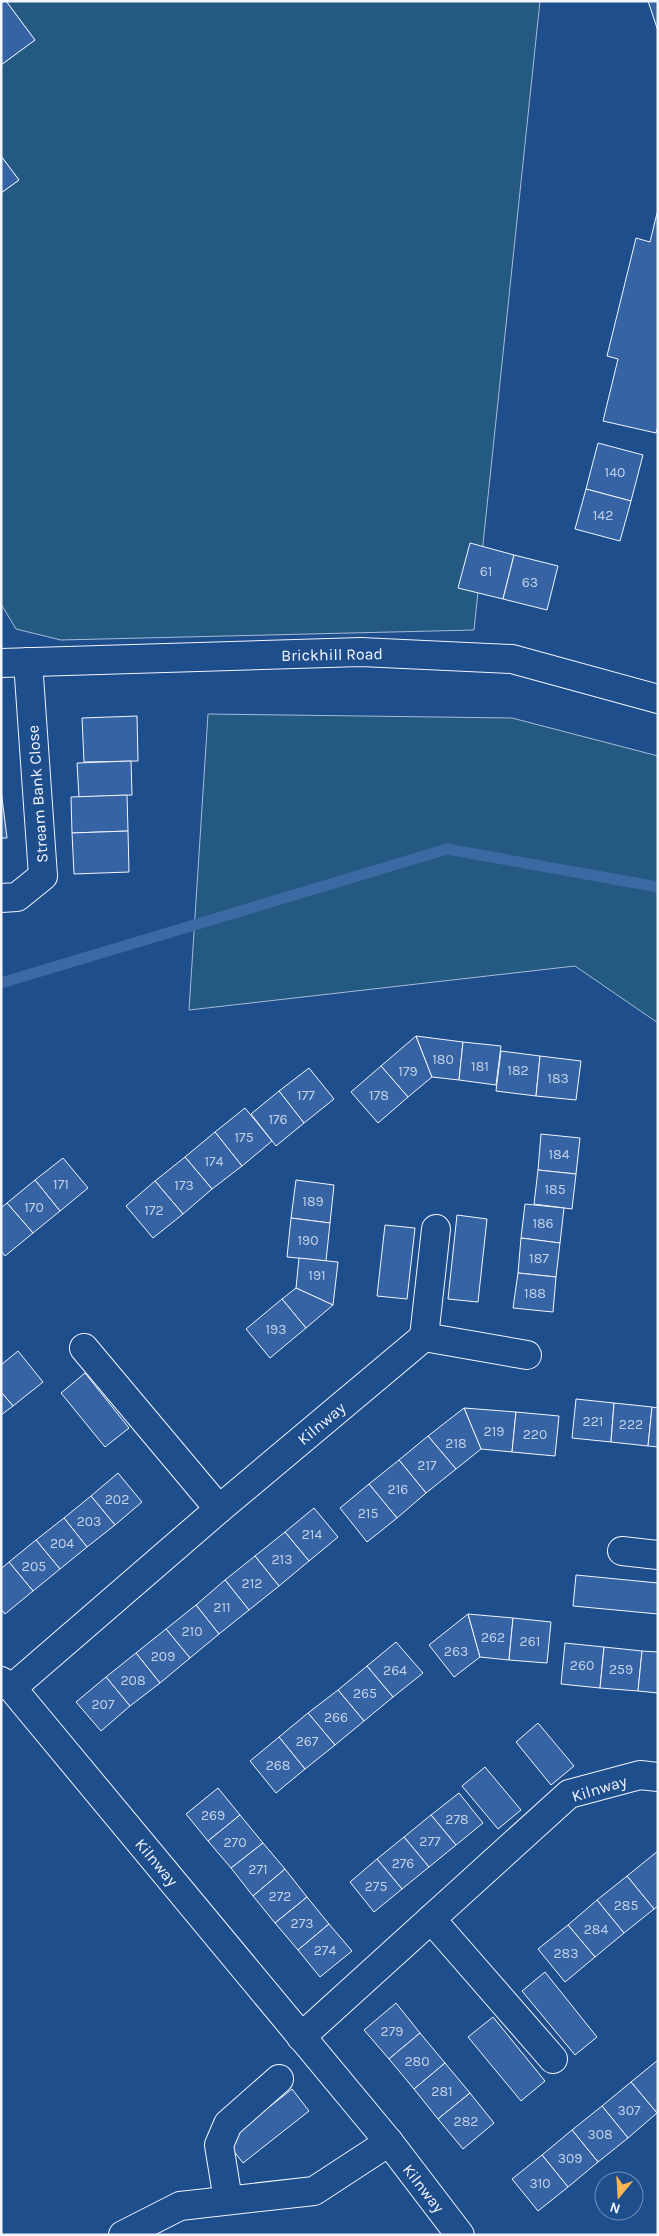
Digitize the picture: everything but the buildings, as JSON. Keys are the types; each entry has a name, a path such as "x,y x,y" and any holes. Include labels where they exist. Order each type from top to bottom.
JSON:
{"street":[{"name":"Brickhill Road","path":"1,663 361,652 512,659 658,699"},
{"name":"Stream Bank Close","path":"1,898 17,898 43,876 28,662"},
{"path":"436,1229 424,1337 527,1355"},
{"name":"Kilnway","path":"424,1337 7,1684 389,2142 460,2235"},
{"path":"84,1348 219,1509"},
{"path":"622,1552 658,1555"},
{"name":"Kilnway","path":"301,2037 569,1794 640,1776 658,1777"},
{"path":"431,1919 553,2059"},
{"path":"228,2200 219,2145 228,2124 279,2079"},
{"path":"123,2235 180,2206 314,2191 389,2142"}],"shaded area":[{"path":"6,1 540,1 474,630 61,640 16,629 1,604 1,193 19,180 1,156 1,65 35,40"},
{"path":"208,714 512,718 658,756 658,1023 575,966 189,1010"}],"waterway":[{"path":"1,983 447,849 658,887"}]}
